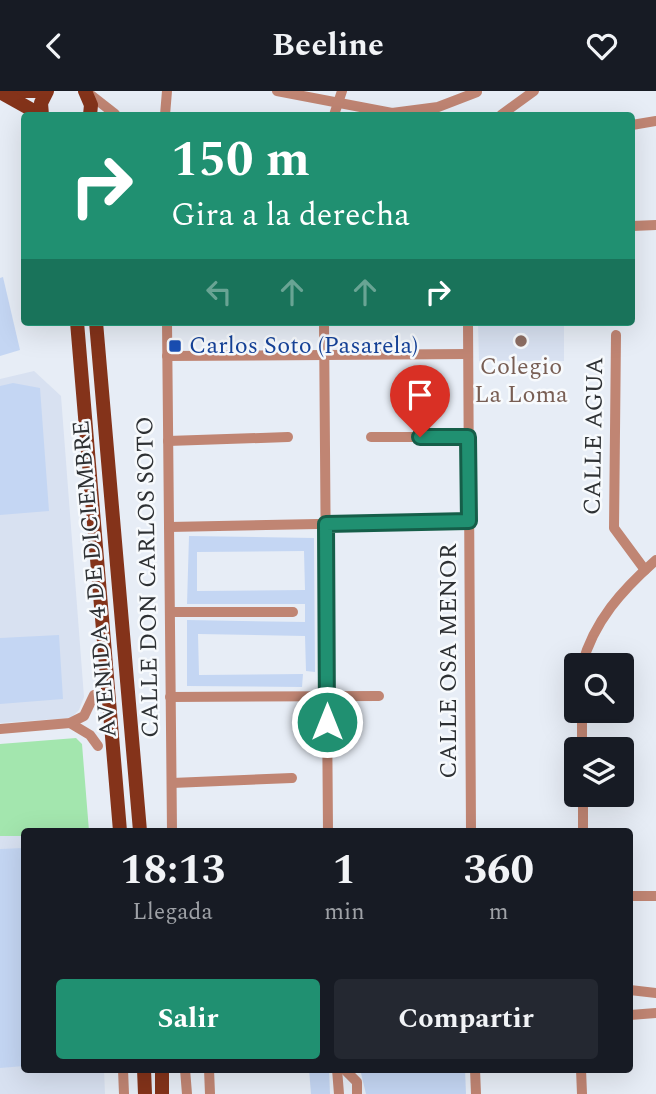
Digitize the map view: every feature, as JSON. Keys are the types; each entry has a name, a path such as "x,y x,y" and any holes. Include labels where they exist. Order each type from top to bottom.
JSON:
{"main road":[{"path":"1,91 37,91"},
{"path":"1,91 37,112"},
{"path":"42,112 41,103 47,91"},
{"path":"85,91 92,105 91,112"},
{"name":"AVENIDA 4 DE DICIEMBRE","path":"77,326 120,828"},
{"name":"AVENIDA 4 DE DICIEMBRE","path":"96,326 140,828"},
{"path":"144,1073 145,1094"},
{"path":"162,1073 162,1094"}],"street":[{"path":"85,91 112,112"},
{"path":"165,112 167,91"},
{"path":"277,91 386,112"},
{"path":"335,112 342,91"},
{"path":"505,112 533,91"},
{"path":"400,112 438,107 477,92"},
{"path":"635,124 656,121"},
{"path":"635,226 656,225"},
{"name":"CALLE DON CARLOS SOTO","path":"167,326 172,828"},
{"path":"324,326 328,828"},
{"name":"CALLE OSA MENOR","path":"468,326 471,828"},
{"name":"CALLE AGUA","path":"616,335 614,528 645,570"},
{"path":"167,356 468,354"},
{"path":"168,441 288,437"},
{"path":"371,437 468,437"},
{"path":"169,527 469,521"},
{"path":"586,653 590,639 610,606 656,560"},
{"path":"170,612 293,613"},
{"path":"0,729 70,723 84,716 94,695"},
{"path":"170,697 379,696"},
{"path":"70,723 90,735 98,746"},
{"path":"172,783 292,778"},
{"path":"583,807 583,828"},
{"path":"633,896 656,896"},
{"path":"633,990 656,993"},
{"path":"633,1014 656,1013"},
{"path":"124,1073 124,1094"},
{"path":"186,1073 187,1094"},
{"path":"209,1073 210,1094"},
{"path":"337,1073 338,1094"},
{"path":"348,1073 357,1082 357,1094"},
{"path":"475,1073 476,1094"},
{"path":"576,1094 581,1074"},
{"path":"581,1074 582,1094"}],"shaded area":[{"name":"Colegio La Loma","path":"478,326 564,326 564,361 479,361"},
{"path":"34,371 61,396 84,697 79,710 71,718 0,723 0,379"},
{"path":"0,836 21,836 21,1073 104,1073 105,1094 0,1094"}],"green space":[{"path":"76,738 82,744 89,828 21,828 21,836 0,836 0,744"}],"building":[{"path":"3,277 20,350 0,356 0,278"},
{"path":"13,383 40,388 49,511 0,515 0,386"},
{"path":"189,536 314,538 315,672 306,671 305,636 198,634 199,675 303,674 302,687 187,686 187,620 305,622 305,604 187,604","holes":["304,551 305,590 197,591 197,552"]},
{"path":"59,635 63,699 0,704 0,638"},
{"path":"21,848 21,1066 0,1068 0,849"},
{"path":"309,1073 329,1073 330,1094 311,1094"},
{"path":"361,1073 465,1073 466,1094 366,1094"}],"place":[{"name":"Colegio La Loma","path":"521,341"},
{"name":"Carlos Soto (Pasarela)","path":"175,346"}],"route":[{"path":"327,722 326,524 469,521 468,437 420,437"}]}
